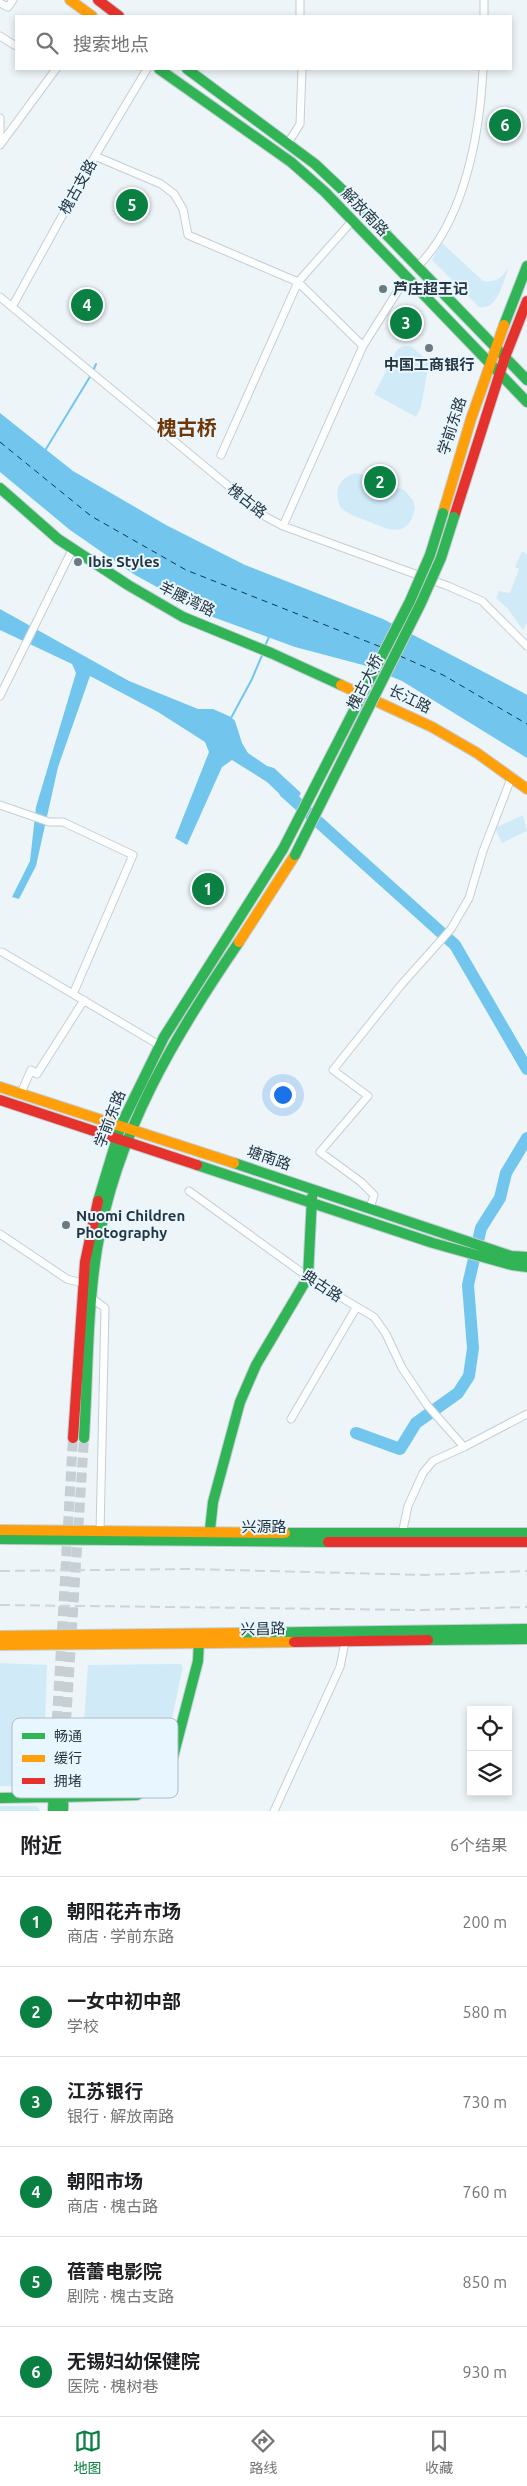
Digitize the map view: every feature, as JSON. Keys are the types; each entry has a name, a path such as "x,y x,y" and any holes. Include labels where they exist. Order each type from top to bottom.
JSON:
{"main road":[{"path":"70,0 91,15"},
{"path":"98,0 110,3 118,15"},
{"name":"解放南路","path":"161,70 291,162 353,220 527,402"},
{"name":"解放南路","path":"188,70 288,143 351,198 527,380"},
{"name":"学前东路","path":"443,513 464,435 489,363 527,266"},
{"name":"学前东路","path":"454,517 499,374 527,302"},
{"name":"羊腰湾路","path":"0,488 73,548 128,585 183,617 271,652"},
{"name":"槐古大桥","path":"283,849 410,601 430,555 443,513"},
{"name":"槐古大桥","path":"295,856 422,603 441,558 454,517"},
{"name":"长江路","path":"271,652 432,727 512,776 527,789"},
{"name":"学前东路","path":"84,1438 95,1264 126,1126 160,1045 283,849"},
{"name":"学前东路","path":"73,1438 82,1283 94,1213 117,1137 126,1126 169,1050 225,959 274,891 295,856"},
{"name":"塘南路","path":"0,1087 126,1126 312,1188 370,1208 450,1242"},
{"name":"塘南路","path":"0,1100 117,1137 312,1203 450,1242 527,1267"},
{"path":"210,1537 213,1502 240,1402 256,1364 308,1277 312,1188"},
{"name":"塘南路","path":"501,1258 527,1257"},
{"name":"兴源路","path":"0,1530 100,1536"},
{"name":"兴源路","path":"210,1537 527,1533"},
{"name":"兴源路","path":"0,1539 100,1536 527,1542"},
{"name":"兴昌路","path":"0,1636 527,1630"},
{"path":"178,1738 194,1676 199,1634"},
{"name":"兴昌路","path":"0,1646 199,1645 527,1639"},
{"path":"53,1811 58,1798"},
{"path":"58,1798 62,1811"}],"street":[{"path":"0,2 8,8 13,0"},
{"path":"300,0 300,15"},
{"path":"484,0 484,15"},
{"path":"0,36 15,45"},
{"path":"1,142 53,70"},
{"name":"槐古支路","path":"12,306 95,156 146,70"},
{"path":"288,143 300,124 302,70"},
{"path":"417,267 426,258 441,234 464,183 472,158 481,108 483,70"},
{"path":"0,118 1,142"},
{"path":"95,156 161,184 174,194 184,209 188,235 298,282 363,346"},
{"path":"221,455 298,282 353,220"},
{"path":"283,526 363,346 399,289 409,279"},
{"name":"槐古路","path":"0,297 266,517 283,526 448,586 482,601 527,646"},
{"path":"0,696 73,548"},
{"path":"370,1208 374,1195 361,1182 320,1152 368,1096 333,1070 401,985 451,929 469,898 512,776"},
{"path":"0,805 49,822 63,822 133,855 73,994"},
{"path":"2,952 160,1045"},
{"path":"21,1093 31,1070 37,1074 84,1000"},
{"name":"典古路","path":"189,1191 308,1277 356,1308 374,1317 386,1334 402,1368 427,1405 464,1447"},
{"path":"0,1234 67,1279 82,1283"},
{"path":"93,1299 105,1308 100,1536"},
{"path":"291,1419 356,1308"},
{"path":"402,1534 408,1506 423,1473 432,1461 464,1447 527,1414"},
{"path":"274,1811 340,1667 344,1642"}],"shaded area":[{"path":"442,243 483,281 492,281 499,278 509,267 499,294 491,304 479,307 432,260"},
{"path":"403,346 411,346 429,362 421,407 416,417 374,394 397,350"},
{"path":"357,473 404,490 413,500 415,509 408,525 398,530 385,528 348,513 341,508 337,496 339,486 345,478"},
{"path":"522,551 527,554 527,623 523,630 508,609 496,598 499,591 510,593 519,569 515,567"},
{"path":"523,815 527,831 502,843 495,828"},
{"path":"0,1663 47,1665 45,1718 12,1718 12,1786 0,1786"},
{"path":"181,1664 183,1668 172,1718 84,1718 88,1665"},
{"path":"0,1806 37,1806 40,1811 0,1811"}],"water":[{"path":"0,413 73,471 166,525 245,565 383,619 527,695 527,758 402,681 363,665 295,647 210,616 135,575 70,530 0,472"},
{"path":"0,609 129,681 198,709 213,709 231,717 235,721 242,743 248,753 267,766 274,768 301,793 293,807 267,782 232,760 222,767 187,845 175,838 209,752 205,742 158,712 90,676 58,767 36,866 19,899 12,897 30,861 36,807 76,673 72,664 0,630"}],"waterway":[{"path":"93,371 96,364"},
{"path":"46,449 91,375"},
{"path":"265,646 269,637"},
{"path":"231,718 252,679 263,653"},
{"path":"285,792 455,945 527,1069"},
{"path":"356,1433 400,1449 416,1423 458,1393 469,1376 473,1348 468,1285 481,1228 500,1198 506,1173 527,1138"}],"ferry route":[{"path":"0,442 91,516 186,570 381,647"},
{"path":"400,656 443,675 527,724"}],"tunnel":[{"path":"57,1718 73,1438"},
{"path":"66,1718 84,1438"}],"railway":[{"path":"0,1571 190,1569 425,1575 527,1571"},
{"path":"0,1605 421,1610 527,1607"}],"traffic: fast":[{"path":"160,70 291,162 325,192 527,402"},
{"path":"188,70 315,164 351,198 527,380"},
{"path":"504,325 527,266"},
{"path":"0,488 58,539 128,585 183,617 271,653 341,685"},
{"path":"283,849 410,601 430,555 443,513"},
{"path":"295,855 421,603 441,558 454,517"},
{"path":"98,1201 121,1125 164,1037 283,849"},
{"path":"84,1438 94,1272 106,1207 118,1166 133,1126 151,1088 192,1014 239,942"},
{"path":"234,1163 511,1256 527,1257"},
{"path":"197,1165 433,1243 512,1265 527,1267"},
{"path":"209,1539 213,1502 240,1402 256,1365 308,1277 312,1197"},
{"path":"285,1533 527,1533"},
{"path":"0,1539 328,1542"},
{"path":"240,1633 527,1629"},
{"path":"428,1640 527,1639"},
{"path":"178,1738 198,1661 199,1640"},
{"path":"0,1798 12,1798"},
{"path":"53,1811 54,1798"},
{"path":"63,1798 63,1811"}],"traffic: slow":[{"path":"70,0 91,15"},
{"path":"443,513 471,419 504,325"},
{"path":"341,685 432,727 477,753 527,789"},
{"path":"239,942 295,855"},
{"path":"0,1087 234,1163"},
{"path":"0,1530 285,1533"},
{"path":"0,1636 240,1633"},
{"path":"0,1645 294,1642"}],"traffic: jam":[{"path":"98,0 118,15"},
{"path":"454,517 505,357 527,301"},
{"path":"0,1100 197,1165"},
{"path":"73,1438 85,1262 98,1201"},
{"path":"328,1542 527,1542"},
{"path":"294,1642 428,1640"}],"place":[{"name":"无锡妇幼保健院","path":"505,125"},
{"name":"蓓蕾电影院","path":"132,205"},
{"name":"芦庄超王记","path":"383,289"},
{"name":"朝阳市场","path":"87,305"},
{"name":"江苏银行","path":"406,323"},
{"name":"中国工商银行","path":"429,348"},
{"name":"一女中初中部","path":"380,482"},
{"name":"Ibis Styles","path":"78,562"},
{"name":"朝阳花卉市场","path":"208,889"},
{"name":"Nuomi Children Photography","path":"66,1225"}],"district":[{"name":"槐古桥","path":"187,428"}]}
